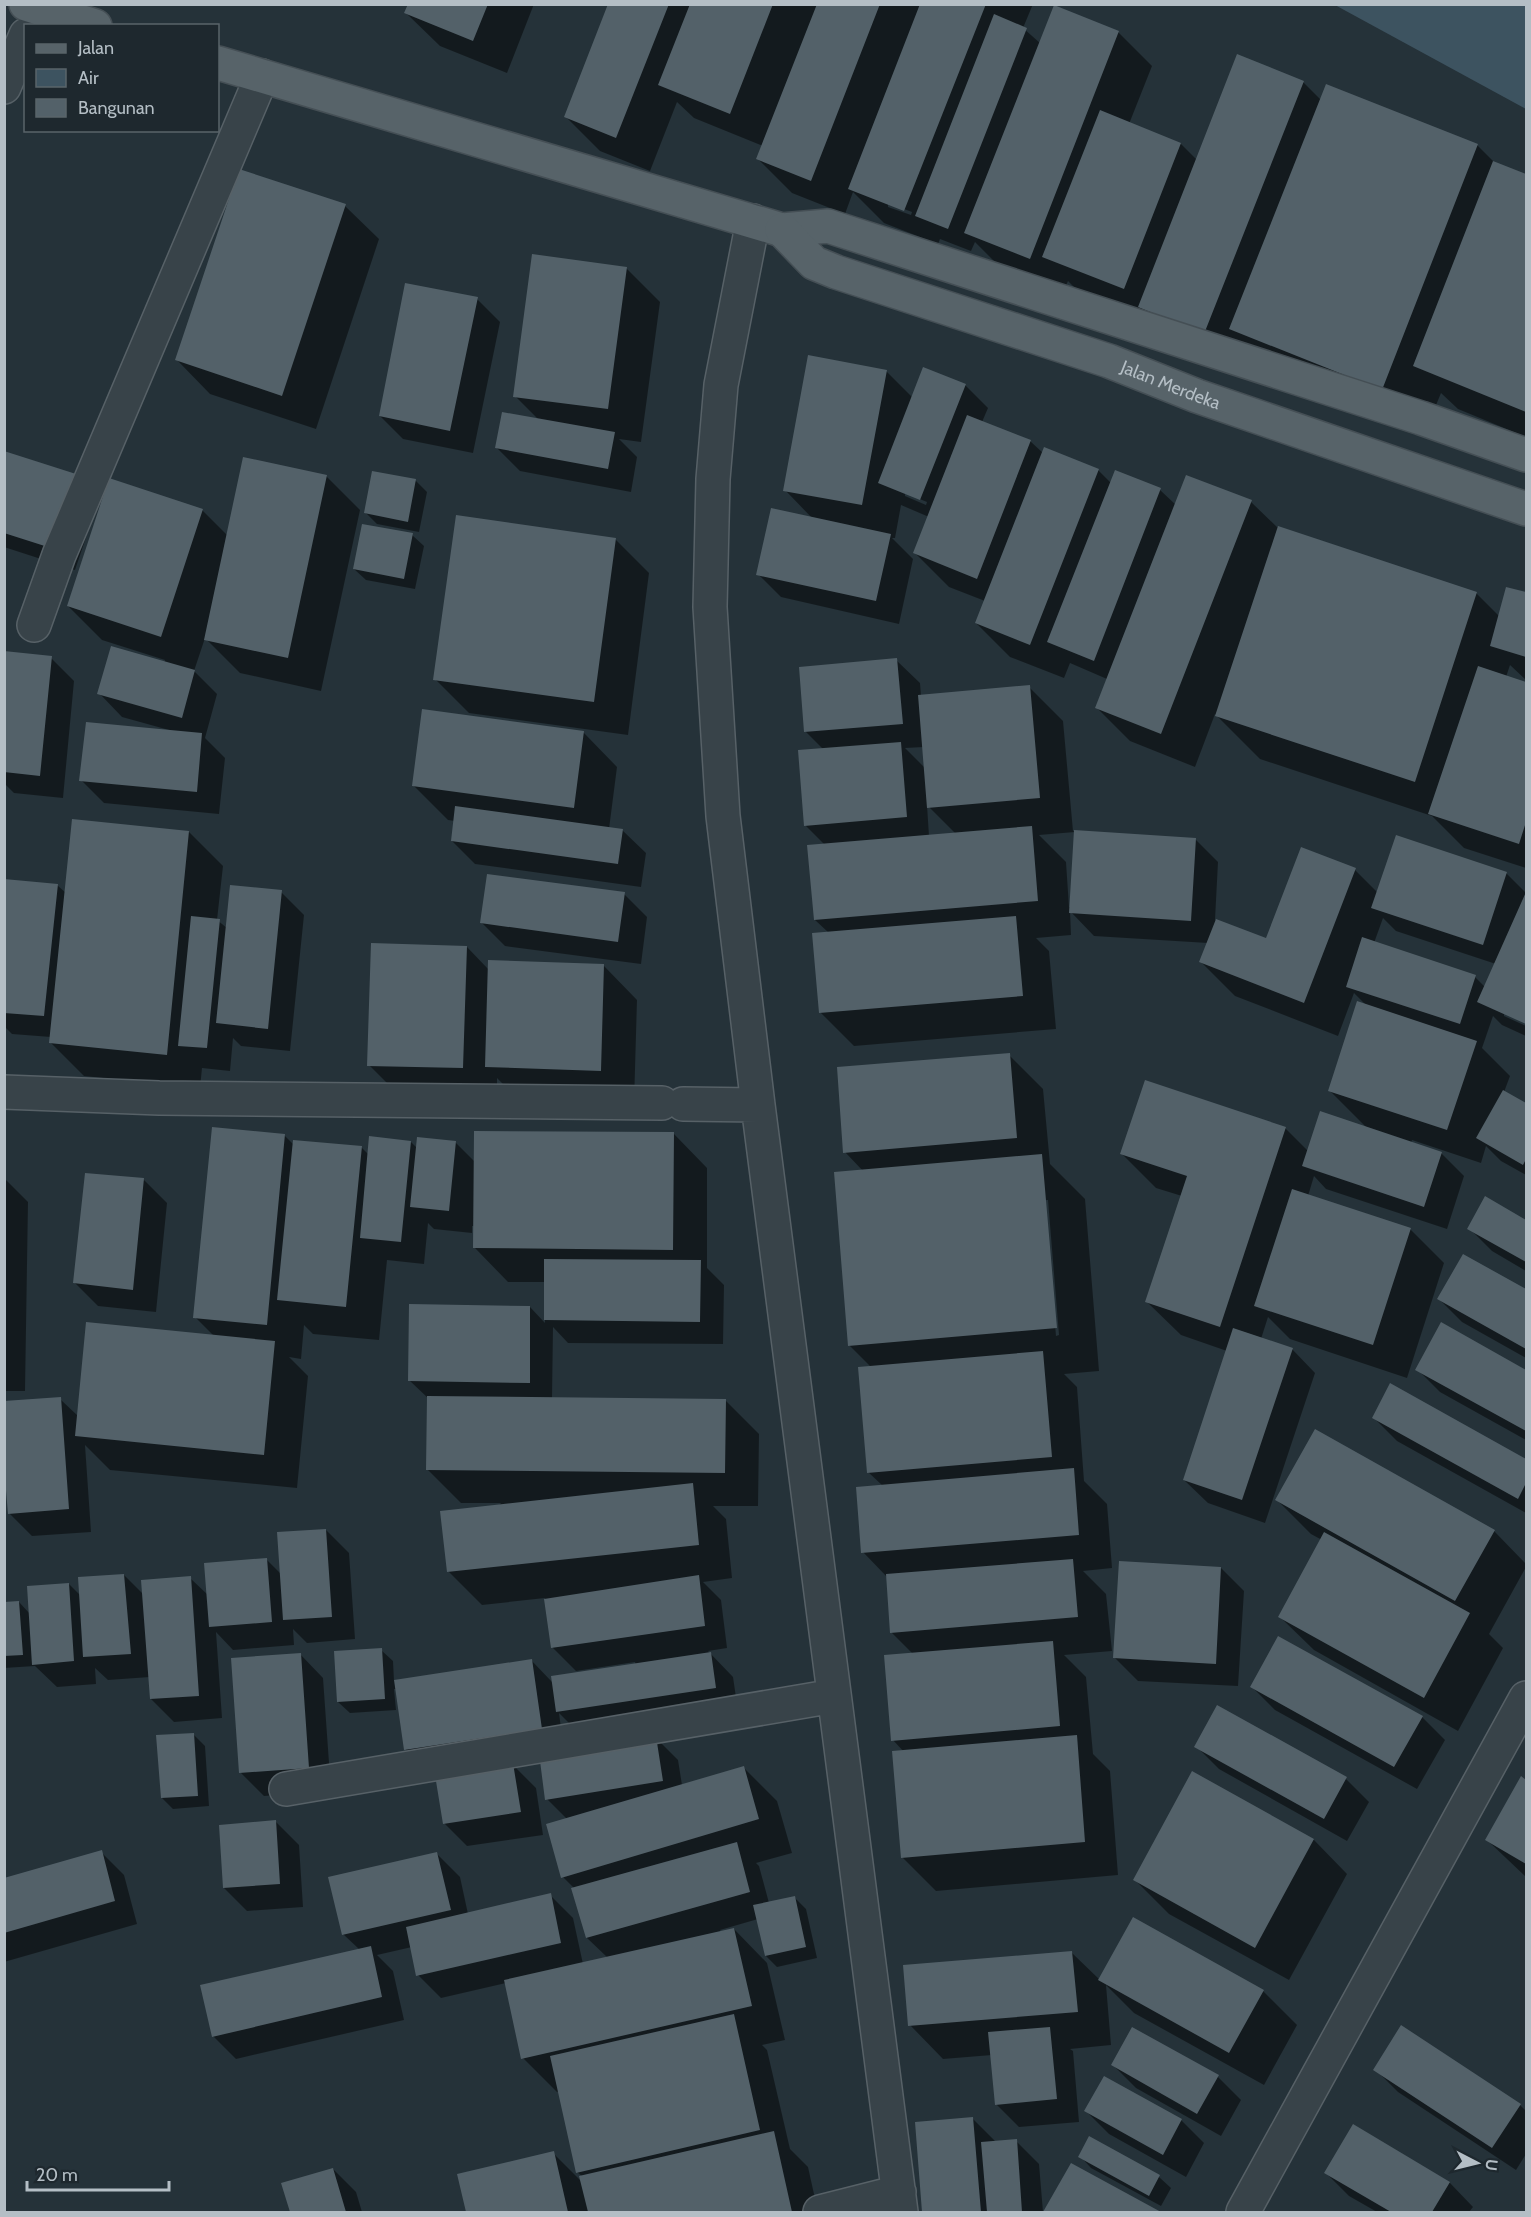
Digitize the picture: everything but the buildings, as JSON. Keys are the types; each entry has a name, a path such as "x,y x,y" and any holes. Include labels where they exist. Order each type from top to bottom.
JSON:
{"main road":[{"path":"29,18 78,24"},
{"path":"219,63 767,225 828,226 1125,321 1527,455"},
{"name":"Jalan Merdeka","path":"767,225 814,263 1108,361 1197,396 1527,509"},
{"path":"1108,361 1125,321"}],"street":[{"path":"4,87 24,32"},
{"path":"34,625 59,555 262,76"},
{"path":"767,225 721,386 713,479 710,607 723,816 758,1105 900,2202 819,2212"},
{"path":"4,1092 159,1098 758,1105"},
{"path":"286,1789 834,1696"},
{"path":"1244,2212 1527,1698"}],"water":[{"path":"1335,5 1526,5 1526,109"}]}
